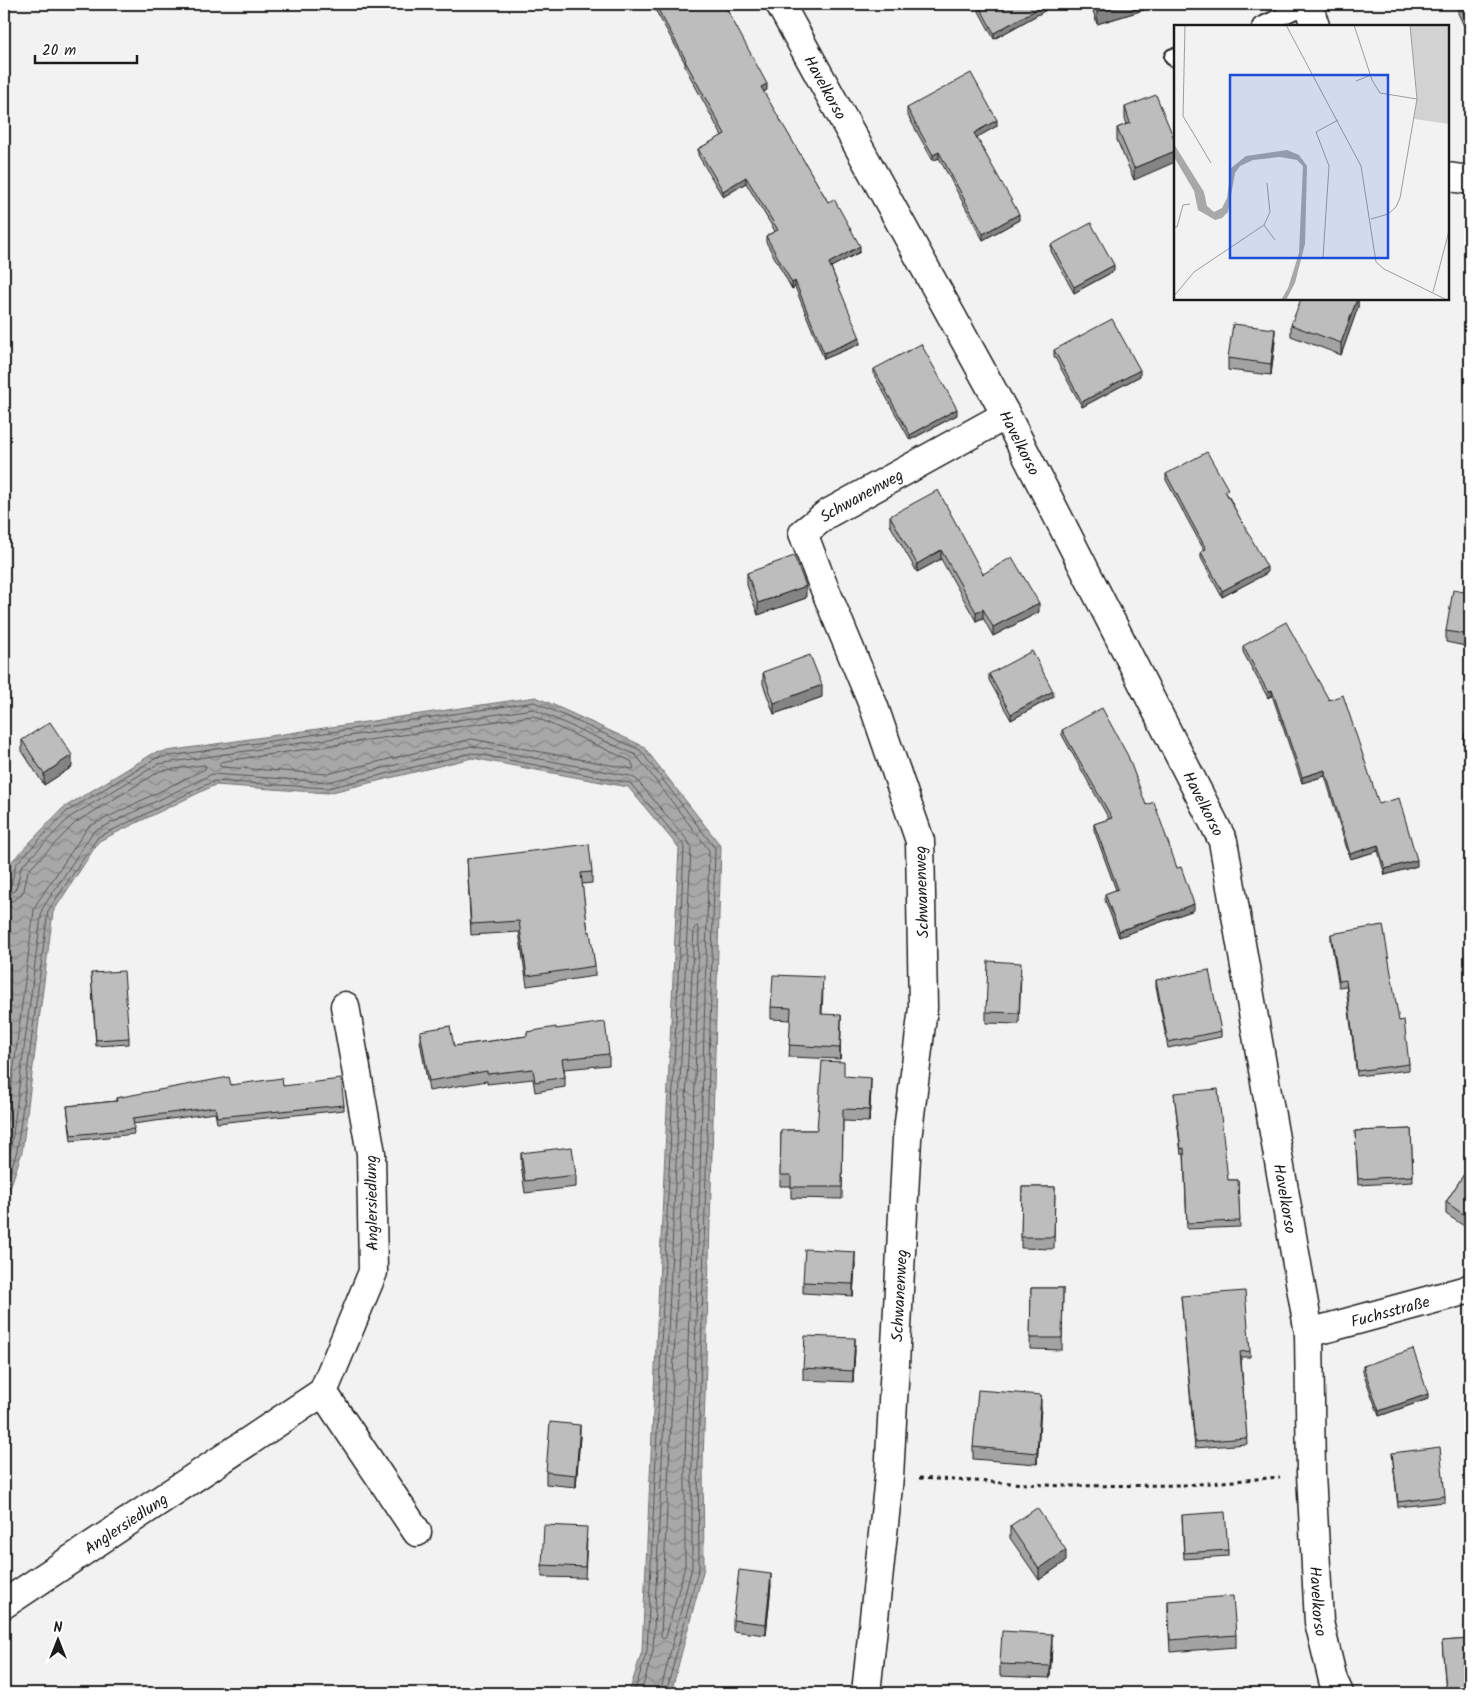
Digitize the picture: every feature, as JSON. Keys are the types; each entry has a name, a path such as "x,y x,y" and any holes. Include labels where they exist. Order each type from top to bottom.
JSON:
{"street":[{"name":"Havelkorso","path":"780,4 1006,415 1223,841 1309,1333 1311,1474 1319,1622 1333,1680 1339,1693"},
{"path":"1308,4 1315,25"},
{"path":"1449,177 1470,180"},
{"name":"Schwanenweg","path":"866,1693 889,1477 907,1139 923,1008 920,841 874,707 818,575 803,532 828,514 1006,415"},
{"name":"Anglersiedlung","path":"4,1604 323,1392 373,1272 371,1153 345,1006"},
{"name":"Fuchsstraße","path":"1309,1333 1470,1288"},
{"path":"323,1392 417,1532"}],"lane":[{"path":"1262,25 1308,4"}],"path":[{"path":"889,1477 1064,1486 1187,1485 1311,1474"}],"water":[{"path":"536,697 643,746 721,846 703,1464 704,1568 671,1693 629,1693 642,1651 679,848 628,787 472,758 328,793 215,785 99,841 53,912 22,1152 4,1206 4,894 11,862 63,808 154,753"}],"building":[{"path":"655,4 724,4 767,84 761,87 828,202 834,199 860,246 829,263 860,338 824,353 795,281 792,283 766,236 778,230 746,177 723,191 698,149 725,134"},
{"path":"978,4 1046,4 994,33"},
{"path":"1094,4 1125,4 1097,12"},
{"path":"1459,4 1470,4 1470,27"},
{"path":"971,73 997,120 974,133 1019,214 983,234 939,152 933,155 907,108"},
{"path":"1156,95 1174,139 1174,151 1134,168 1117,128 1130,123 1125,107"},
{"path":"1091,223 1114,265 1074,287 1051,245"},
{"path":"1301,300 1357,300 1341,343 1291,325"},
{"path":"1112,319 1140,370 1082,402 1054,350"},
{"path":"1233,324 1275,329 1271,364 1228,358"},
{"path":"921,344 957,409 910,435 874,369"},
{"path":"1207,452 1228,489 1225,491 1267,567 1222,591 1201,552 1206,549 1166,474"},
{"path":"938,490 983,574 1012,557 1039,603 993,627 983,609 976,612 941,550 917,564 890,516"},
{"path":"794,556 806,586 758,603 747,573"},
{"path":"1453,590 1470,593 1470,635 1446,631"},
{"path":"1286,622 1329,700 1343,695 1379,804 1399,798 1417,860 1385,869 1378,845 1350,854 1325,770 1302,777 1272,690 1268,692 1243,646"},
{"path":"1032,651 1053,691 1011,714 989,674"},
{"path":"810,655 822,685 774,703 763,672"},
{"path":"1102,708 1128,756 1146,805 1154,802 1177,868 1181,867 1194,904 1119,931 1105,894 1118,889 1094,824 1112,818 1062,730"},
{"path":"1470,709 1470,741 1464,740"},
{"path":"50,722 72,755 44,774 22,740"},
{"path":"589,844 592,872 581,873 588,932 590,931 595,966 527,976 519,921 471,924 467,859"},
{"path":"1383,925 1399,1021 1404,1020 1409,1064 1357,1071 1346,980 1339,981 1331,934"},
{"path":"988,961 1021,963 1019,1013 986,1012"},
{"path":"1209,970 1221,1031 1168,1042 1156,980"},
{"path":"124,971 129,1038 96,1040 91,973"},
{"path":"773,975 823,977 821,1014 841,1015 840,1048 789,1045 791,1008 771,1007"},
{"path":"605,1022 609,1054 562,1059 565,1077 535,1082 533,1069 487,1074 487,1071 429,1081 420,1031 450,1026 454,1046 527,1036 527,1032 556,1027 556,1029"},
{"path":"822,1061 844,1062 844,1076 871,1078 869,1110 843,1109 842,1187 791,1187 791,1175 780,1175 781,1130 817,1130"},
{"path":"229,1077 231,1085 282,1078 283,1086 341,1079 344,1105 217,1117 215,1107 133,1118 134,1129 71,1135 67,1106 117,1101 116,1098"},
{"path":"1218,1089 1228,1180 1238,1180 1240,1221 1187,1223 1184,1148 1181,1149 1174,1093"},
{"path":"1411,1129 1413,1176 1358,1179 1355,1131"},
{"path":"572,1147 576,1175 525,1181 521,1153"},
{"path":"1470,1165 1470,1219 1446,1202"},
{"path":"1022,1187 1055,1187 1054,1237 1021,1237"},
{"path":"805,1249 855,1252 853,1284 803,1282"},
{"path":"1031,1288 1063,1288 1062,1338 1030,1338"},
{"path":"1245,1291 1250,1351 1240,1352 1247,1438 1195,1442 1181,1296"},
{"path":"805,1336 855,1338 853,1371 803,1368"},
{"path":"1413,1349 1428,1394 1379,1411 1363,1366"},
{"path":"978,1390 1041,1395 1037,1453 973,1447"},
{"path":"550,1422 580,1425 576,1475 546,1472"},
{"path":"1440,1447 1445,1496 1398,1502 1392,1453"},
{"path":"1037,1508 1066,1550 1039,1569 1010,1526"},
{"path":"1225,1512 1228,1550 1184,1553 1182,1515"},
{"path":"544,1525 587,1527 585,1567 542,1565"},
{"path":"739,1570 771,1574 766,1624 733,1620"},
{"path":"1233,1596 1236,1635 1170,1640 1168,1601"},
{"path":"1002,1631 1052,1634 1050,1666 1000,1664"},
{"path":"1470,1639 1470,1688 1446,1690 1442,1641"}]}
